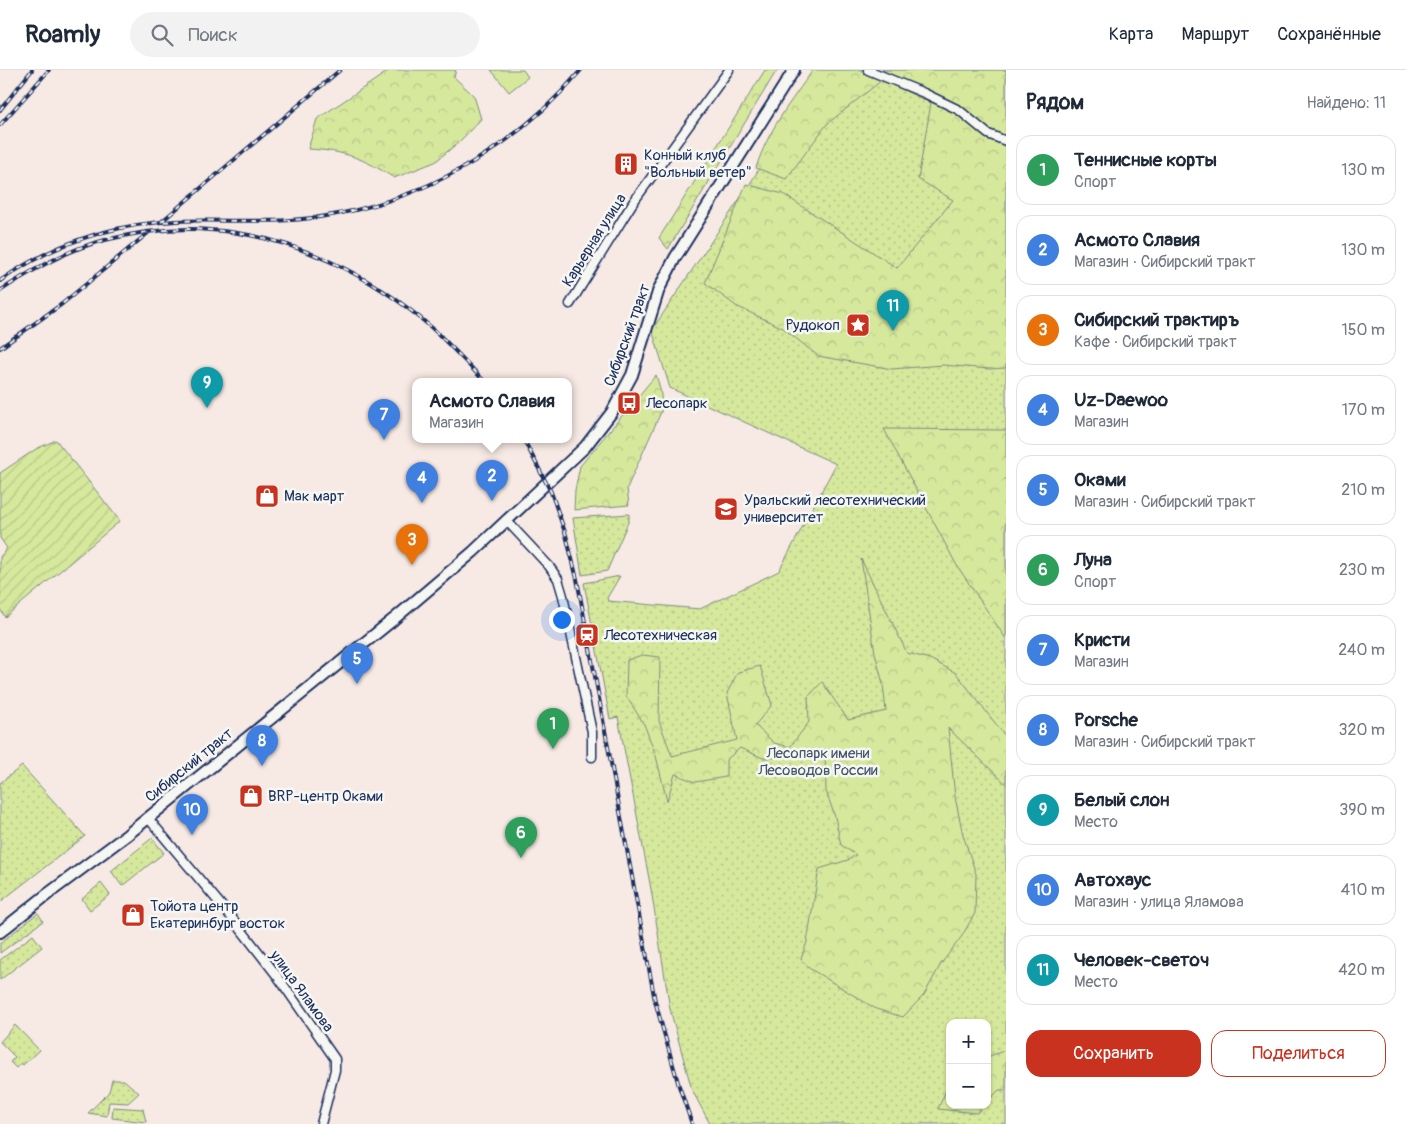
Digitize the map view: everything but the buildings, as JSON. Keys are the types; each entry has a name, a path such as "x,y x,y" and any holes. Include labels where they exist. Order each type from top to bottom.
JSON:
{"main road":[{"name":"Сибирский тракт","path":"0,932 148,818 394,619 472,552 584,447 612,412 632,374 649,317 659,289 667,274 794,70"}],"street":[{"name":"Карьерная улица","path":"570,304 632,204 730,70"},
{"path":"868,70 959,110 988,134 1006,141"},
{"path":"506,520 549,566 558,579 592,732 592,757"},
{"name":"улица Яламова","path":"148,818 232,918 278,977 335,1059 335,1070 321,1124"}],"green space":[{"path":"390,70 456,70 454,77 474,96 481,119 460,141 435,162 394,178 373,165 353,157 308,149 317,119"},
{"path":"491,70 523,70 528,77 509,92"},
{"path":"765,70 777,70 668,249 659,238"},
{"path":"813,70 1006,70 1006,368 989,369 943,365 892,369 818,356 783,328 736,306 705,283 746,184 783,194 897,268 953,200 918,179 931,103 882,80 827,124 786,179 756,168 773,129"},
{"name":"Лесопарк имени Лесоводов России","path":"820,70 1006,70 1006,1124 710,1124 692,1090 670,1009 651,889 618,717 610,719 584,583 620,576 607,598 608,601 700,609 779,571 836,464 670,388 652,330 751,182"},
{"path":"656,375 661,393 661,412 627,488 629,505 574,510 575,490 580,466"},
{"path":"884,429 1006,430 1006,639 956,564"},
{"path":"56,440 120,521 5,617 0,609 0,557 7,548 0,538 0,473 36,449"},
{"path":"629,514 629,520 607,571 582,575 573,518"},
{"path":"861,559 907,653 930,659 956,673 1006,737 1006,784 948,728 955,797 963,835 976,874 975,913 962,936 941,964 924,995 903,1017 876,1009 809,968 801,959 807,942 819,869 848,860 856,855 841,845 835,817 826,791 825,750 811,750 795,757 763,758 740,748 726,760 726,777 695,782 675,774 667,801 656,756 644,724 626,696 627,660 642,655 660,657 659,721 672,756 737,740 727,693 738,672 760,666 772,705 755,725 774,743 790,747 809,722 808,697 822,682 848,720 886,711"},
{"path":"22,766 85,836 0,902 0,783"},
{"path":"152,838 164,853 122,886 111,871"},
{"path":"101,883 110,895 90,910 82,899"},
{"path":"38,913 43,921 0,953 0,943"},
{"path":"33,935 42,947 0,980 0,960"},
{"path":"15,1025 39,1050 23,1065 21,1063 16,1068 10,1062 15,1057 0,1042"},
{"path":"1006,1050 1006,1090 999,1090 991,1098 991,1064 991,1056"},
{"path":"112,1080 124,1080 139,1093 128,1103 109,1102 107,1116 88,1113 109,1092"},
{"path":"946,1090 946,1109 980,1109 977,1113 938,1109"},
{"path":"113,1107 143,1109 146,1122 112,1118"}],"railway":[{"path":"0,110 32,70"},
{"path":"0,125 49,70"},
{"path":"161,222 340,70"},
{"path":"0,281 41,256 62,247 84,238 129,226 176,221 302,219 358,210 394,199 464,167 496,147 527,124 581,70"},
{"path":"0,291 51,261 77,249 105,240 171,230 197,229 240,233 300,249 357,275 409,309 432,328 481,378"},
{"path":"0,348 62,304 148,233"},
{"path":"526,443 551,492 566,535 577,579 655,1001 679,1086 692,1124"}],"place":[{"name":"Конный клуб \"Вольный ветер\"","path":"626,164"},
{"name":"Рудокоп","path":"858,325"},
{"name":"Человек-светоч","path":"893,331"},
{"name":"Лесопарк","path":"629,403"},
{"name":"Белый слон","path":"207,408"},
{"name":"Кристи","path":"384,440"},
{"name":"Мак март","path":"267,496"},
{"name":"Асмото Славия","path":"492,501"},
{"name":"Uz-Daewoo","path":"422,503"},
{"name":"Уральский лесотехнический университет","path":"726,509"},
{"name":"Сибирский трактиръ","path":"412,565"},
{"name":"Лесотехническая","path":"587,635"},
{"name":"Оками","path":"357,684"},
{"name":"Теннисные корты","path":"553,749"},
{"name":"Porsche","path":"262,766"},
{"name":"BRP-центр Оками","path":"251,796"},
{"name":"Автохаус","path":"192,835"},
{"name":"Луна","path":"521,858"},
{"name":"Тойота центр Екатеринбург восток","path":"133,915"}]}
